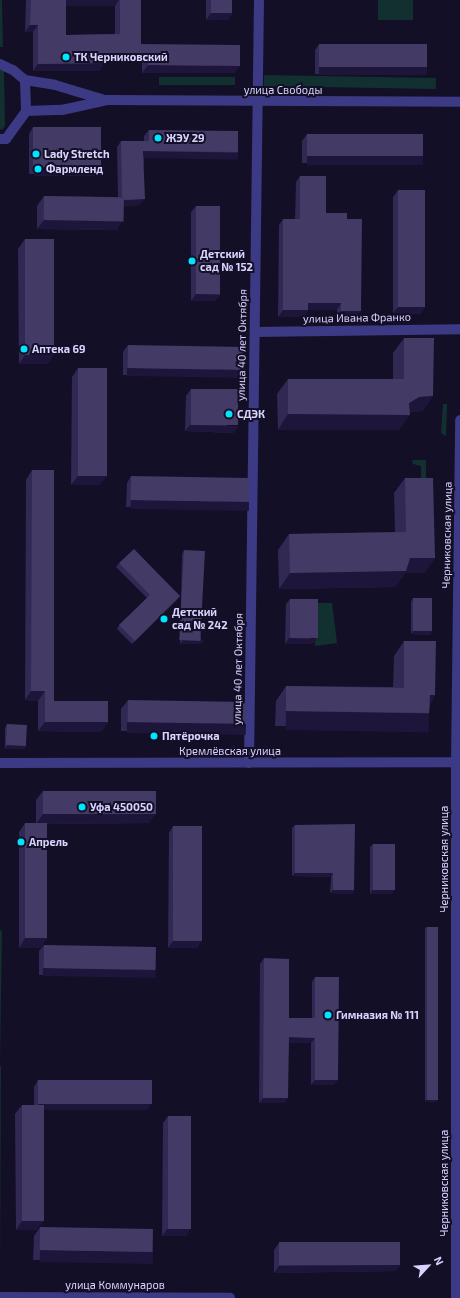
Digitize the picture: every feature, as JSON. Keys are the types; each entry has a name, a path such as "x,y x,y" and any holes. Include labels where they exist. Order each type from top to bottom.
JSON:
{"street":[{"name":"улица 40 лет Октября","path":"249,763 259,0"},
{"name":"улица Свободы","path":"0,64 13,70 25,80 54,84 107,100"},
{"path":"0,139 6,139 26,112 25,80"},
{"name":"улица Свободы","path":"26,112 62,110 107,100 460,102"},
{"name":"улица Ивана Франко","path":"255,332 460,328"},
{"name":"Черниковская улица","path":"456,1298 460,420"},
{"name":"Кремлёвская улица","path":"0,763 458,762"},
{"name":"улица Коммунаров","path":"0,1297 230,1298"}],"green space":[{"path":"0,0 2,0 3,47 0,47"},
{"path":"378,0 413,0 413,20 378,20"},
{"path":"0,68 4,71 5,126 2,130 0,129"},
{"path":"264,75 436,78 436,89 264,86"},
{"path":"159,77 235,77 235,85 159,85"},
{"path":"443,404 447,404 446,436 441,433"},
{"path":"412,460 426,460 426,484 421,484 421,466 413,464"},
{"path":"315,603 332,603 337,643 315,646"},
{"path":"0,929 2,932 0,1060"},
{"path":"0,1066 1,1066 0,1270"}],"building":[{"path":"31,0 66,0 66,35 120,34 120,0 141,0 141,44 240,45 240,66 148,65 148,53 104,53 104,63 38,64 38,25 30,25"},
{"path":"211,0 232,0 232,13 211,13"},
{"path":"319,44 427,44 427,67 319,67"},
{"path":"33,127 101,127 101,167 33,167"},
{"path":"149,130 238,131 238,152 143,151 145,199 124,200 124,197 122,197 121,141 149,141"},
{"path":"307,134 423,134 423,156 307,156"},
{"path":"300,176 326,176 326,213 347,213 347,219 362,219 361,311 341,311 341,303 308,303 308,310 283,310 283,219 300,219"},
{"path":"398,190 425,190 425,307 398,307"},
{"path":"44,196 124,197 124,221 44,220"},
{"path":"196,206 220,206 220,294 196,294"},
{"path":"25,239 54,239 54,355 25,355"},
{"path":"404,338 434,338 433,396 419,397 409,403 410,415 288,414 288,379 404,379"},
{"path":"128,345 245,347 245,370 128,368"},
{"path":"78,368 107,368 107,476 78,476"},
{"path":"191,389 238,389 238,425 191,425"},
{"path":"32,470 54,470 54,701 108,701 108,722 45,722 45,691 31,691"},
{"path":"131,476 249,478 249,502 131,500"},
{"path":"405,478 433,478 435,558 410,558 406,571 290,573 289,534 406,532"},
{"path":"134,549 180,596 135,641 119,625 150,595 119,563"},
{"path":"184,550 205,551 200,641 179,640"},
{"path":"413,598 432,598 432,631 413,631"},
{"path":"290,599 318,599 318,638 290,638"},
{"path":"404,641 436,641 435,695 430,695 429,713 286,711 286,686 404,688"},
{"path":"128,700 246,702 246,724 128,722"},
{"path":"7,724 27,725 26,746 6,745"},
{"path":"43,791 156,791 156,814 43,814"},
{"path":"25,823 47,823 47,938 25,938"},
{"path":"355,824 354,890 333,890 333,873 295,873 295,825"},
{"path":"173,826 202,826 202,941 173,941"},
{"path":"373,844 395,844 395,890 373,890"},
{"path":"427,927 438,927 438,1100 427,1100"},
{"path":"44,945 156,947 156,970 44,968"},
{"path":"264,958 289,959 289,1018 315,1018 315,977 339,977 338,1080 315,1080 315,1038 289,1037 288,1098 263,1098"},
{"path":"38,1080 152,1080 152,1104 38,1104"},
{"path":"22,1105 44,1105 44,1221 22,1221"},
{"path":"168,1116 191,1116 191,1229 168,1229"},
{"path":"40,1227 153,1229 153,1252 40,1250"},
{"path":"279,1242 400,1242 400,1265 279,1265"}],"place":[{"name":"ТК Черниковский","path":"66,57"},
{"name":"ЖЭУ 29","path":"158,138"},
{"name":"Lady Stretch","path":"36,154"},
{"name":"Фармленд","path":"38,169"},
{"name":"Детский сад № 152","path":"192,261"},
{"name":"Аптека 69","path":"24,349"},
{"name":"СДЭК","path":"229,414"},
{"name":"Детский сад № 242","path":"164,619"},
{"name":"Пятёрочка","path":"154,736"},
{"name":"Уфа 450050","path":"82,807"},
{"name":"Апрель","path":"21,842"},
{"name":"Гимназия № 111","path":"328,1015"}]}
